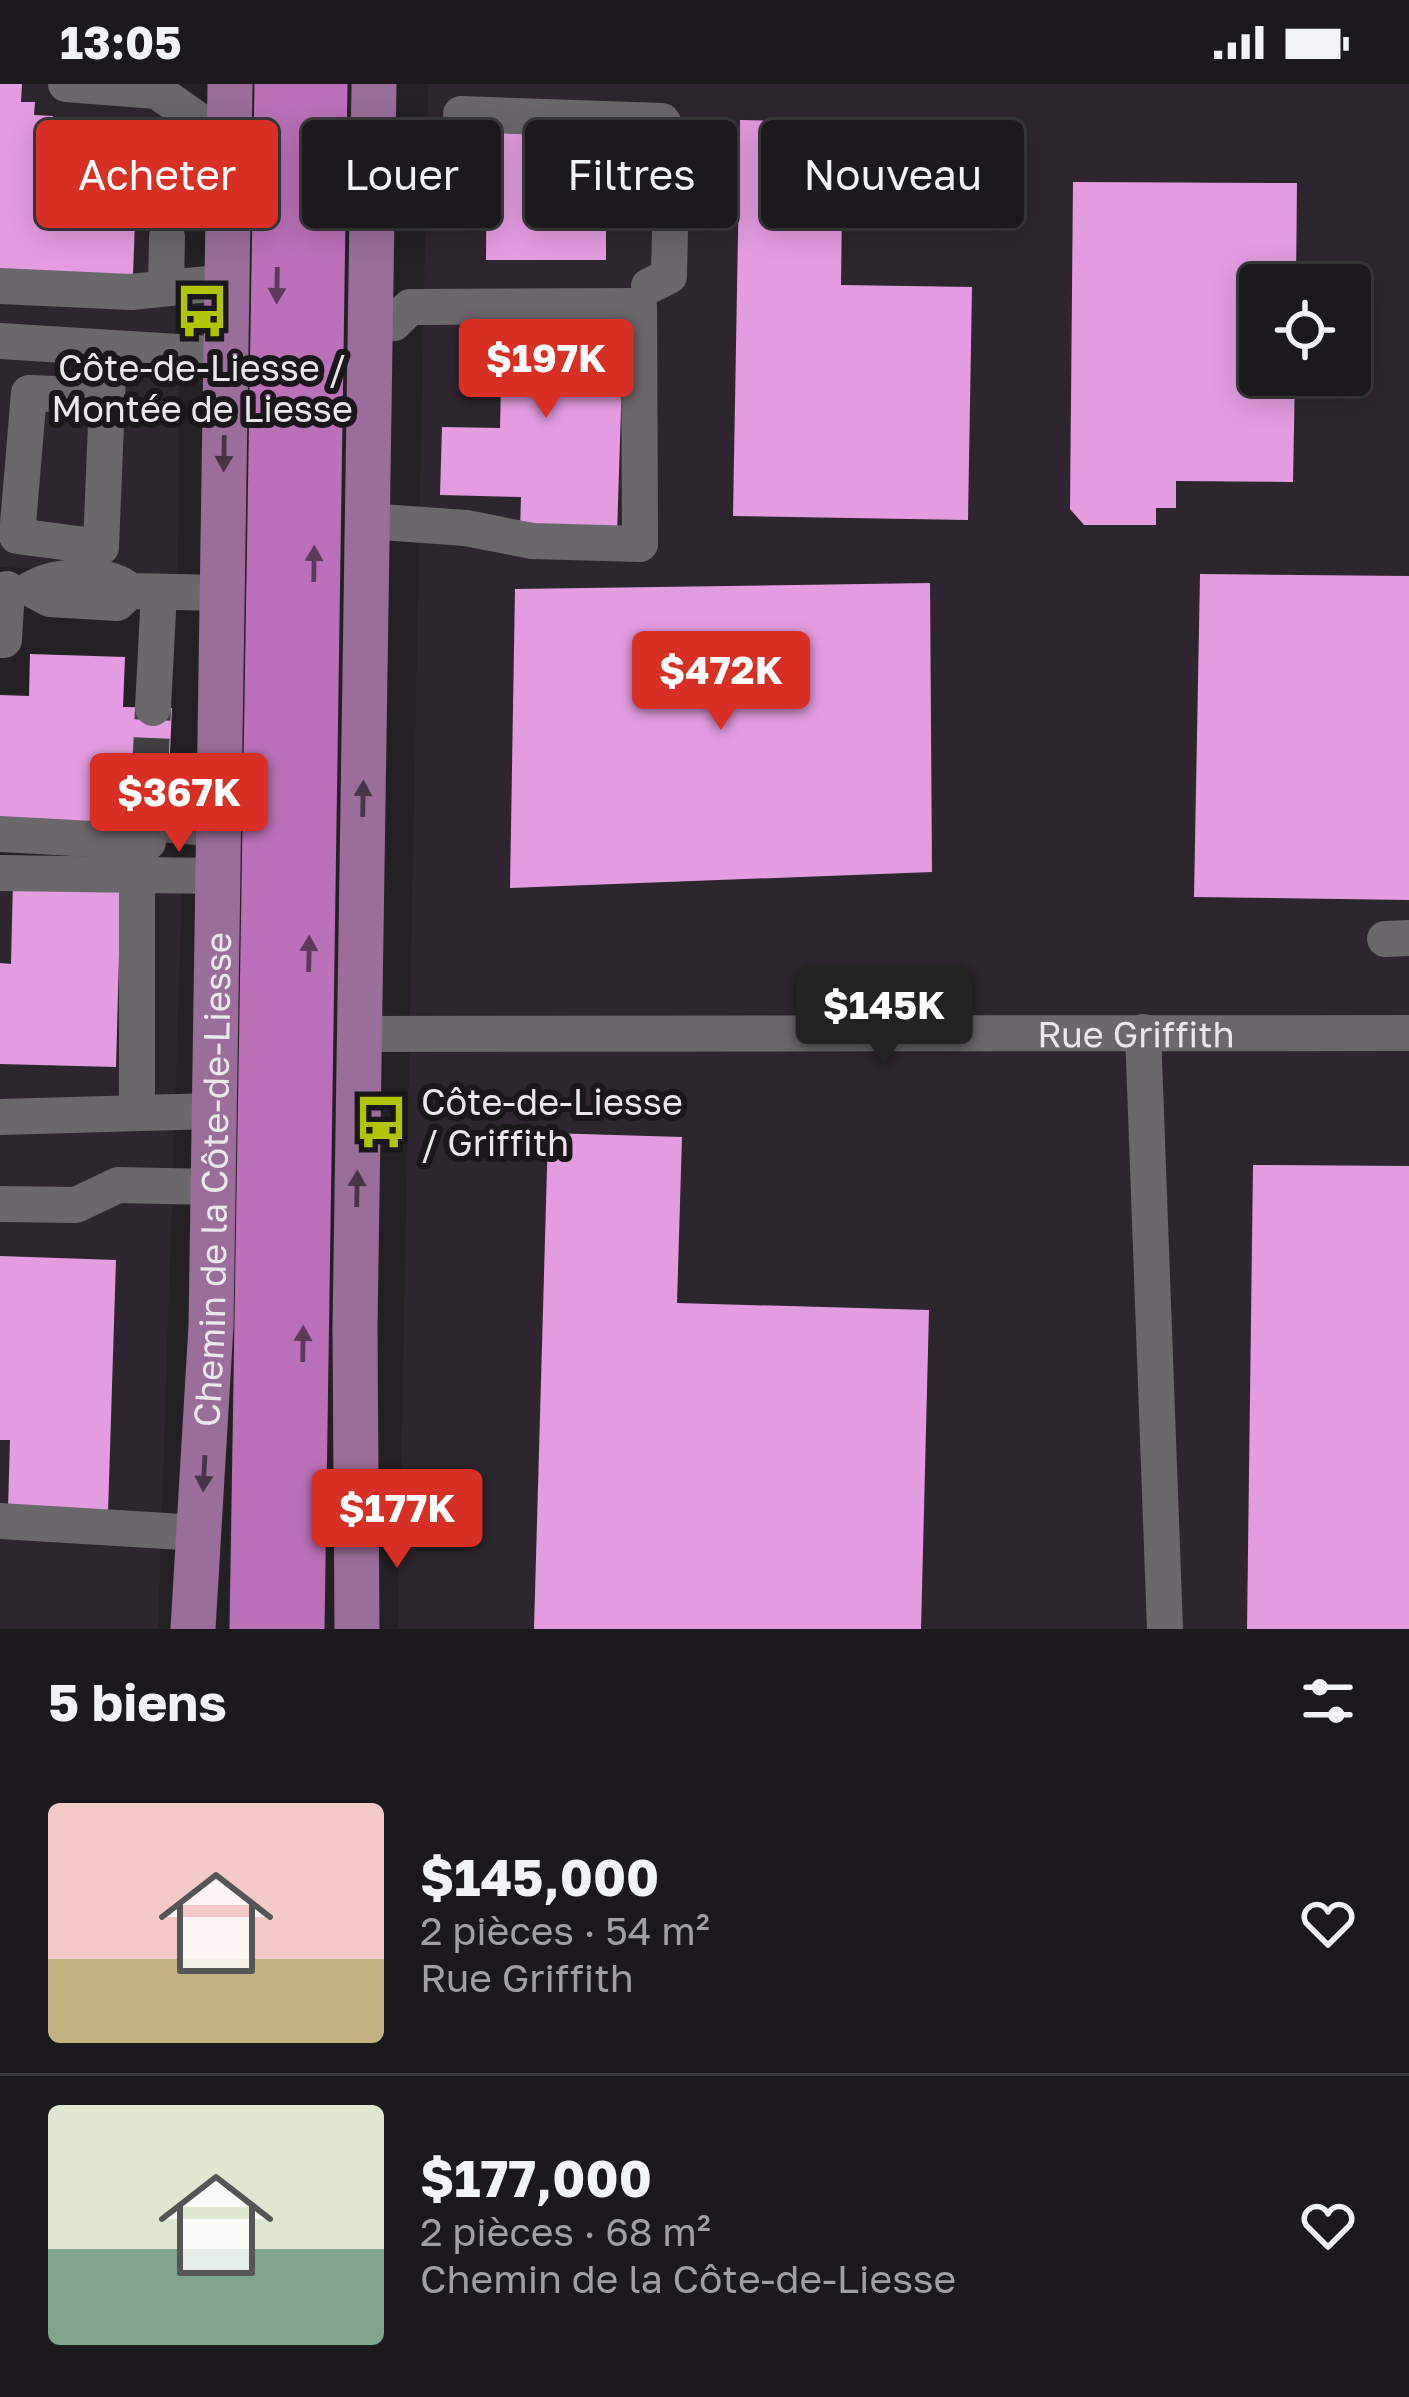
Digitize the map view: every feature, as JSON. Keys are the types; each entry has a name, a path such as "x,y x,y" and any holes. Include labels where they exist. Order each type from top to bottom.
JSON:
{"highway":[{"path":"266,1622 280,84"},
{"path":"266,1622 322,84"}],"main road":[{"path":"358,1629 359,1034 374,84"},
{"name":"Chemin de la Côte-de-Liesse","path":"193,1629 213,1187 230,105"}],"street":[{"path":"66,84 157,92 205,125 230,105"},
{"path":"460,114 662,121 672,138 669,276 649,286"},
{"path":"166,287 167,237"},
{"path":"0,286 131,292 227,282"},
{"path":"367,521 466,528 532,541 640,544 639,306 410,308 394,322 370,325"},
{"path":"0,341 226,355"},
{"path":"107,396 29,393 17,536 101,547 109,351"},
{"path":"0,640 13,589 48,579 119,581 145,591 222,593"},
{"path":"145,591 153,708"},
{"path":"0,873 148,842 150,774"},
{"path":"148,823 221,829"},
{"path":"0,834 137,875 218,876"},
{"path":"137,875 137,1112"},
{"path":"1143,1032 1165,1629"},
{"name":"Rue Griffith","path":"359,1034 1409,1033"},
{"path":"0,1117 213,1111"},
{"path":"0,1204 76,1205 118,1185 213,1187"},
{"path":"0,1521 200,1533"}],"shaded area":[{"path":"0,84 180,84 180,120 36,120 36,228 179,228 178,575 0,567"},
{"path":"428,84 1409,84 1409,1629 398,1629 425,228 501,228 501,120 427,120"},
{"path":"0,855 183,862 158,1629 0,1629"}],"building":[{"path":"0,84 22,84 21,102 35,102 34,115 53,116 53,120 36,120 36,228 135,228 133,275 0,270"},
{"path":"501,120 525,120 525,228 606,228 606,260 486,260 486,228 501,228"},
{"path":"740,120 761,120 761,228 842,228 841,285 972,287 968,520 733,516"},
{"path":"1073,182 1297,183 1296,264 1239,264 1239,396 1295,396 1293,482 1176,481 1176,508 1156,508 1156,525 1084,525 1070,509"},
{"path":"467,311 624,316 617,534 520,531 521,497 440,495 442,427 500,428 501,383 526,384 526,367 466,365"},
{"path":"1200,574 1409,576 1409,900 1194,897"},
{"path":"930,583 932,872 510,888 515,589"},
{"path":"30,654 125,657 123,707 172,708 169,774 116,773 114,830 0,827 0,695 29,696"},
{"path":"13,879 121,882 116,1067 0,1064 0,963 11,964"},
{"path":"548,1133 682,1137 677,1303 929,1310 921,1629 534,1629"},
{"path":"1253,1165 1409,1166 1409,1629 1247,1629"},
{"path":"0,1256 116,1260 108,1513 8,1510 10,1440 0,1440"}],"tunnel":[{"path":"150,774 153,708"}],"place":[{"name":"Côte-de-Liesse / Montée de Liesse","path":"202,311"},
{"name":"Côte-de-Liesse / Griffith","path":"381,1122"}]}
